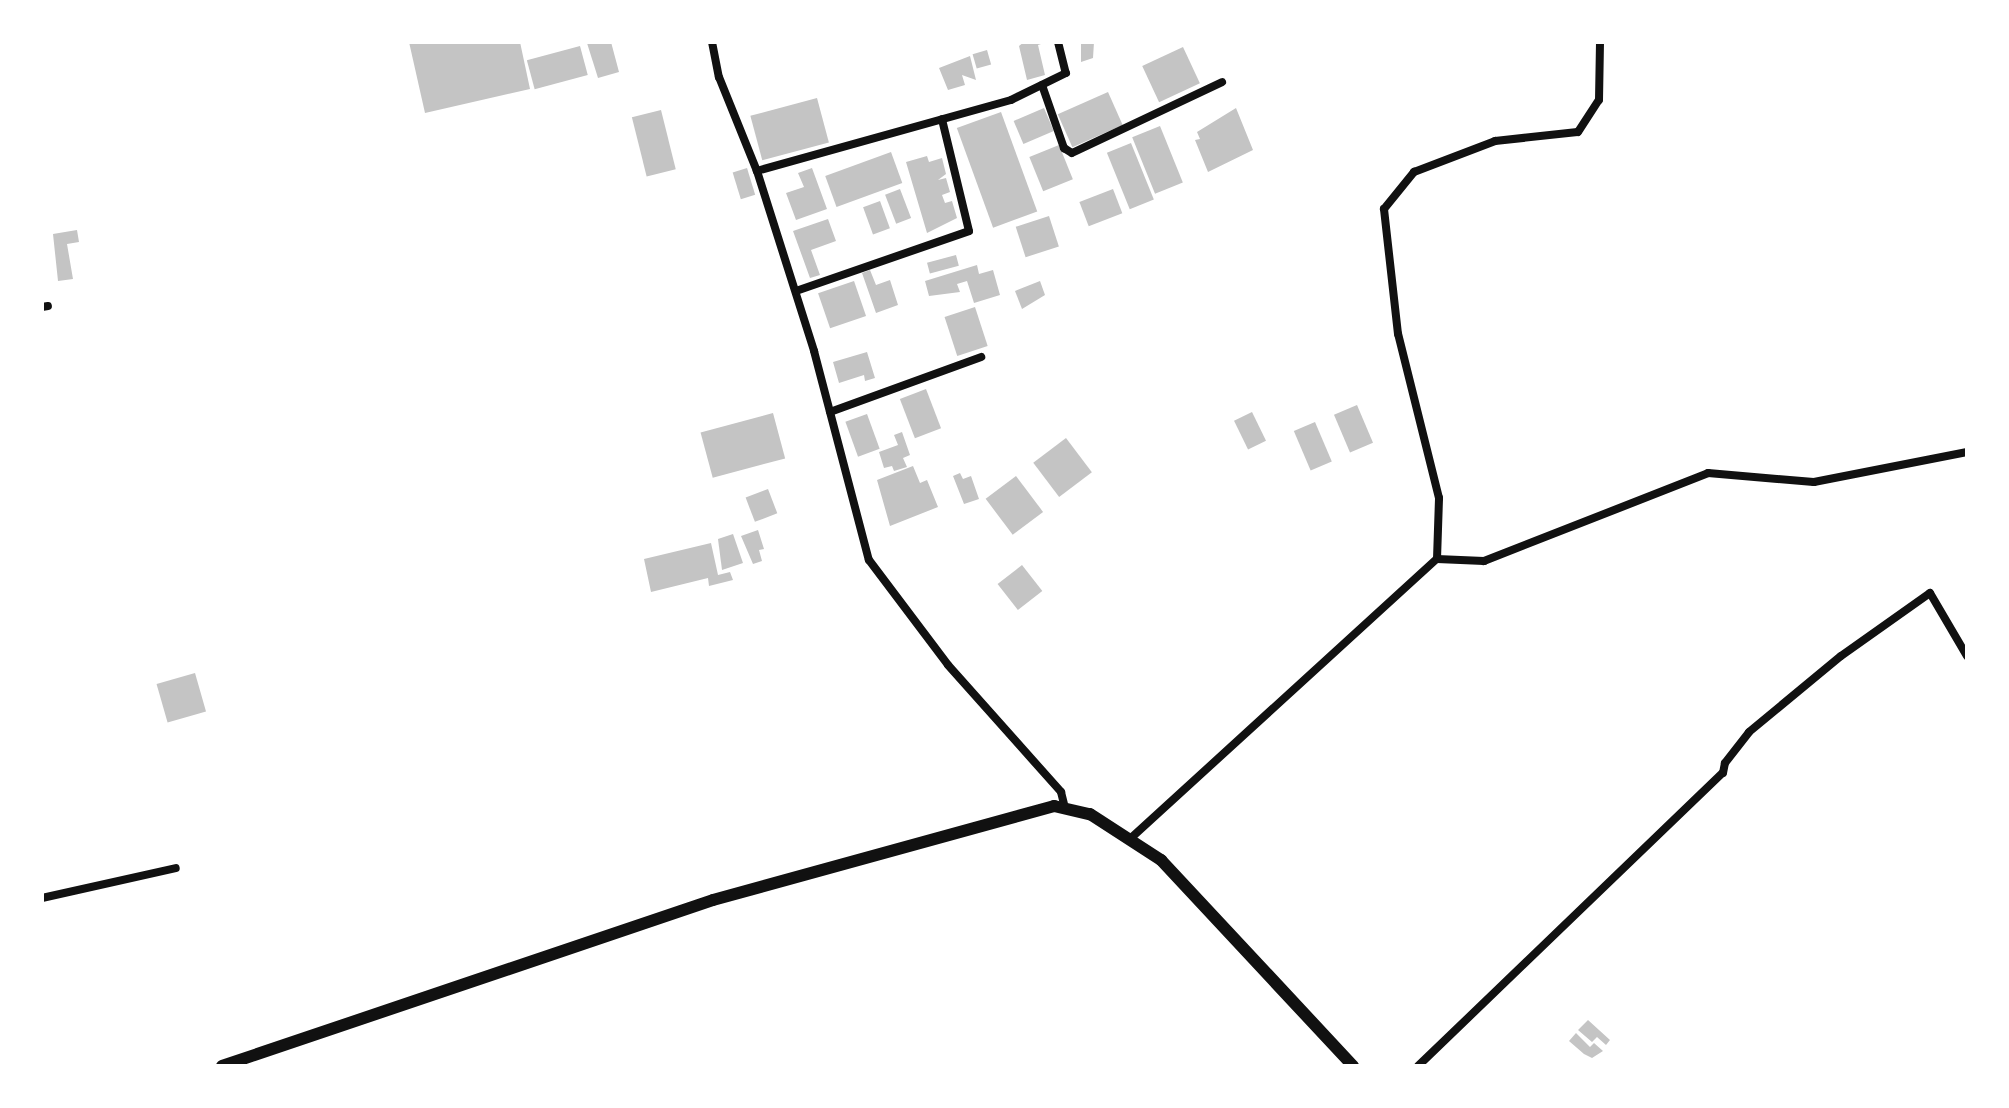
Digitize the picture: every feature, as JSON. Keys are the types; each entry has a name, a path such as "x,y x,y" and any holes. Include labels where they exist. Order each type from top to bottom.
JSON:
{"street":[{"path":"712,42 719,77 757,171 796,291 869,560 948,665 1061,792 1065,808"},
{"path":"757,171 1011,100 1066,73 1058,42"},
{"path":"1437,559 1439,498 1398,334 1384,209 1414,172 1495,141 1578,132 1599,100 1600,42"},
{"path":"1042,85 1064,148 1072,153 1222,82"},
{"path":"796,291 969,231 942,119"},
{"path":"830,412 981,357"},
{"path":"1131,838 1437,559 1484,561 1708,473 1814,482 1967,452"},
{"path":"1418,1066 1723,773 1725,763 1749,732 1841,656 1930,593 1967,656"},
{"path":"222,1066 713,900 1054,806 1090,814 1161,860 1353,1066"},
{"path":"42,898 176,868"}],"building":[{"path":"409,42 520,42 530,89 425,113"},
{"path":"611,42 619,72 598,78 587,43"},
{"path":"1024,42 1047,42 1038,45 1045,75 1027,80 1019,46"},
{"path":"1081,42 1094,42 1093,58 1081,62"},
{"path":"580,46 588,75 535,89 527,60"},
{"path":"1183,47 1200,83 1159,102 1142,66"},
{"path":"987,50 991,64 977,69 973,54"},
{"path":"970,56 976,80 962,75 965,85 948,90 939,68"},
{"path":"1108,92 1123,125 1072,147 1058,114"},
{"path":"817,98 829,142 762,160 750,116"},
{"path":"1044,108 1054,131 1023,144 1014,121"},
{"path":"1236,108 1253,150 1208,172 1195,140 1200,139 1197,132"},
{"path":"661,110 676,169 647,176 632,117"},
{"path":"1001,112 1037,212 993,228 957,128"},
{"path":"1160,126 1183,183 1155,194 1132,137"},
{"path":"1131,143 1154,200 1130,209 1107,153"},
{"path":"1059,145 1073,179 1043,191 1029,157"},
{"path":"891,152 902,183 837,207 825,176"},
{"path":"927,156 929,162 942,158 946,174 938,180 946,178 950,192 942,195 945,203 952,201 957,218 927,233 906,162"},
{"path":"747,168 755,195 741,199 733,172"},
{"path":"812,168 827,209 796,220 786,193 804,187 798,173"},
{"path":"900,189 911,218 896,224 885,195"},
{"path":"1113,189 1122,213 1089,226 1079,202"},
{"path":"880,201 890,228 873,234 863,207"},
{"path":"1049,216 1059,246 1026,257 1016,227"},
{"path":"828,219 836,241 811,250 820,275 810,278 793,231"},
{"path":"77,230 79,242 67,244 73,279 58,281 53,234"},
{"path":"956,255 959,266 930,273 927,263"},
{"path":"977,265 979,274 993,270 1000,295 974,303 967,281 957,284 960,292 929,296 925,281"},
{"path":"870,270 876,285 890,280 898,305 876,313 862,273"},
{"path":"854,281 866,316 830,328 818,293"},
{"path":"1040,281 1045,295 1022,309 1015,291"},
{"path":"975,307 988,346 957,356 945,317"},
{"path":"867,352 875,378 865,381 864,375 839,383 833,362"},
{"path":"926,389 941,428 915,438 900,399"},
{"path":"1357,405 1373,443 1350,453 1334,415"},
{"path":"1252,412 1266,441 1248,450 1234,421"},
{"path":"773,413 785,458 713,478 701,432"},
{"path":"867,414 880,449 858,457 845,422"},
{"path":"1315,422 1332,462 1311,471 1294,431"},
{"path":"902,432 910,455 903,458 907,467 894,471 892,466 884,468 879,452 898,445 894,435"},
{"path":"1066,438 1092,472 1059,497 1033,463"},
{"path":"913,466 920,483 927,480 938,507 890,526 877,480"},
{"path":"960,473 963,479 971,476 979,499 964,504 953,476"},
{"path":"1016,476 1043,512 1013,535 986,499"},
{"path":"768,489 777,513 755,522 746,498"},
{"path":"758,530 764,549 759,550 762,561 753,564 741,536"},
{"path":"733,534 743,563 722,570 718,539"},
{"path":"711,543 718,575 730,572 733,580 709,586 708,578 651,592 644,559"},
{"path":"1022,565 1042,591 1018,610 998,584"},
{"path":"195,673 206,711 168,722 157,684"},
{"path":"1588,1020 1610,1040 1606,1045 1597,1037 1592,1042 1578,1030"},
{"path":"1576,1033 1590,1047 1594,1043 1603,1051 1592,1058 1584,1054 1569,1041"}]}
